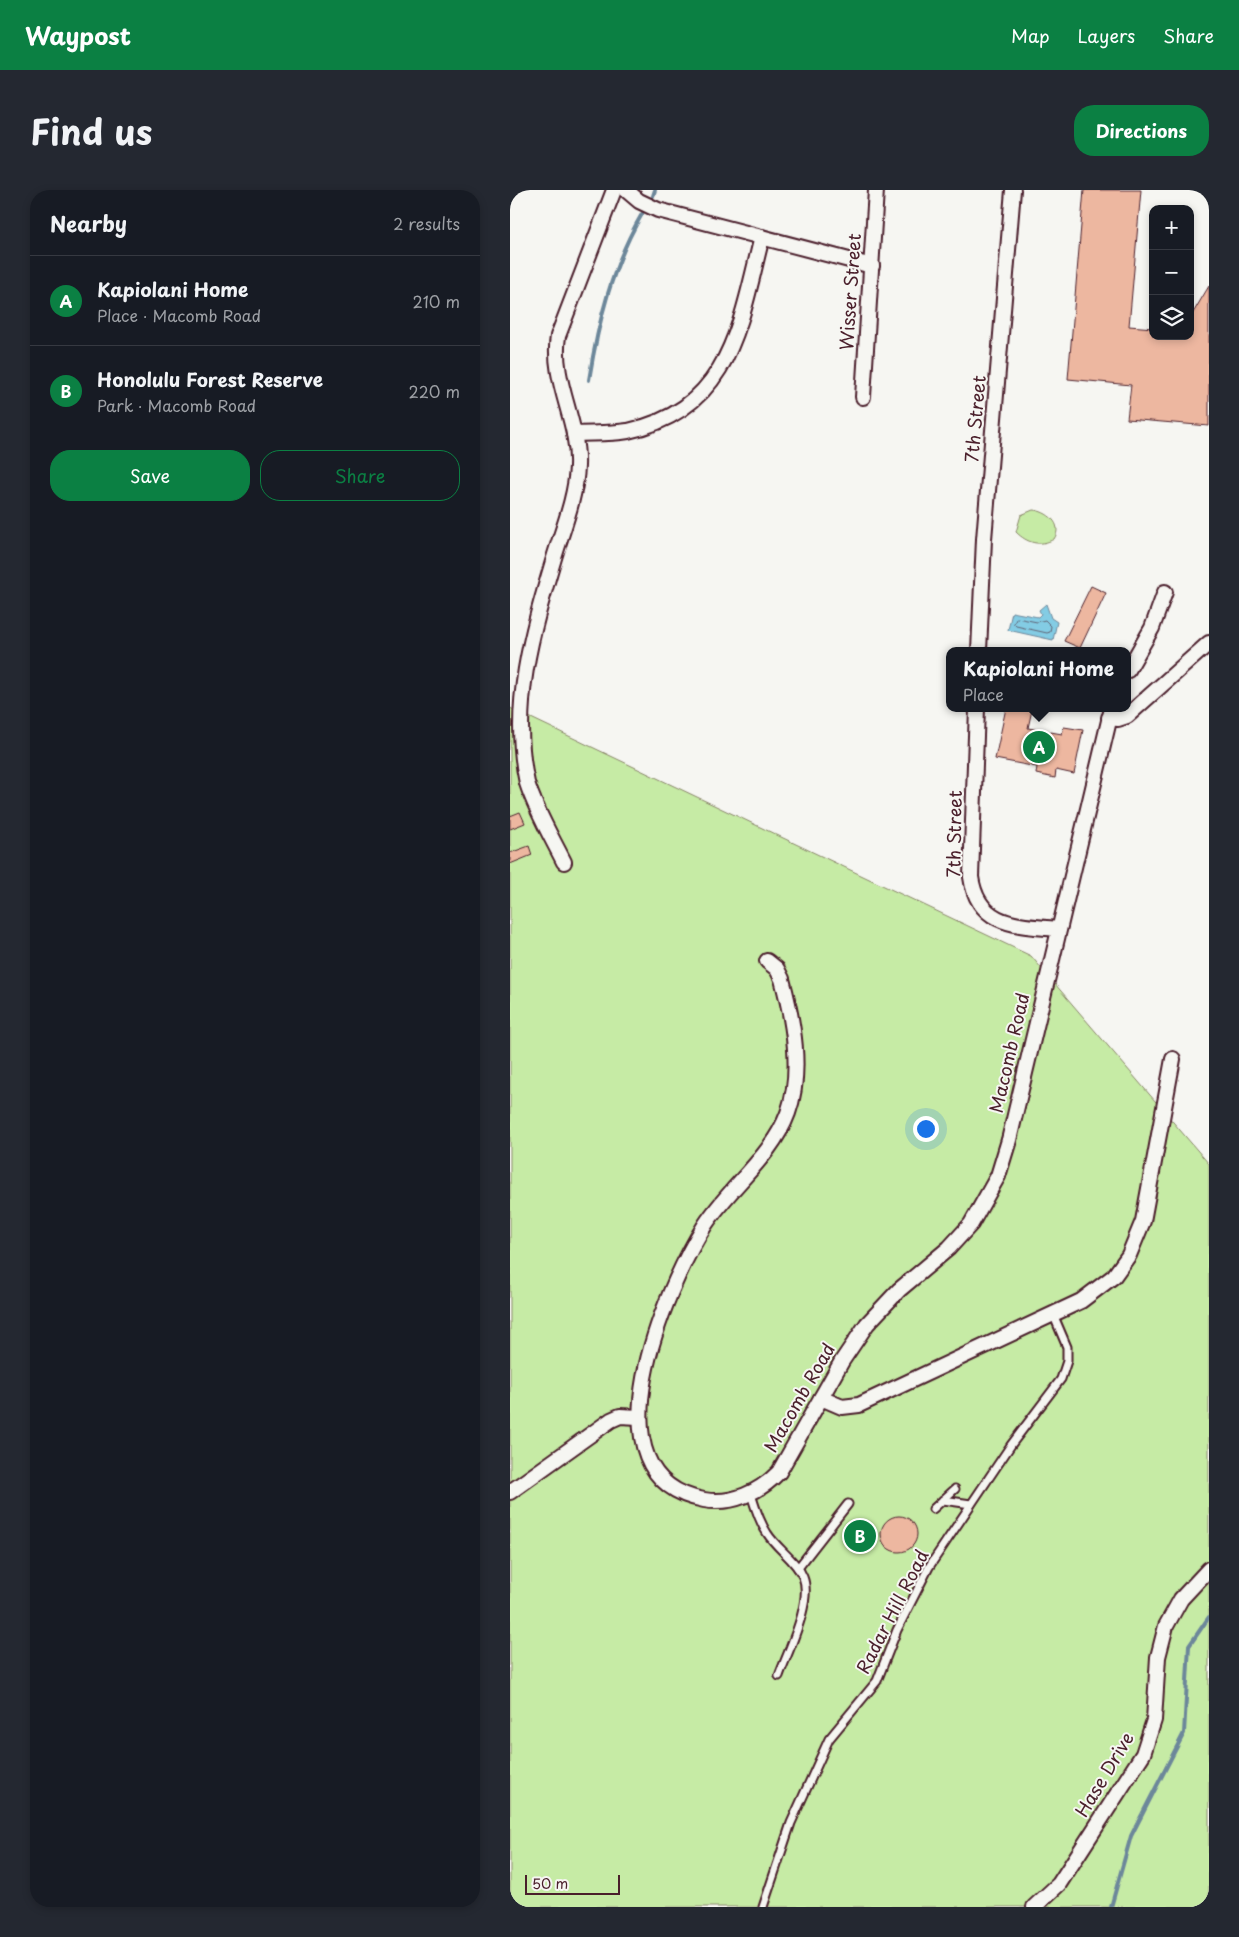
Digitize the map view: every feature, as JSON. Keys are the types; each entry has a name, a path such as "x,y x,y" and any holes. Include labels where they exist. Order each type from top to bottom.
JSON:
{"street":[{"path":"564,862 527,783 519,748 517,711 525,656 574,487 577,466 574,434 558,370 558,336 614,190"},
{"path":"626,190 639,200 658,210 872,266"},
{"name":"Wisser Street","path":"863,397 876,190"},
{"name":"7th Street","path":"979,647 984,539 1014,190"},
{"path":"574,434 611,433 639,428 678,410 701,392 720,370 734,344 762,237"},
{"path":"1131,665 1152,628 1165,592"},
{"path":"1111,713 1118,719 1127,716 1209,643"},
{"name":"7th Street","path":"977,712 971,877 975,893 990,914 1004,922 1058,929"},
{"name":"Macomb Road","path":"767,961 777,969 782,979 795,1048 796,1074 792,1100 775,1139 722,1201 680,1268 653,1340 639,1417 642,1442 655,1472 673,1489 695,1498 712,1501 729,1500 751,1494 771,1481 779,1472 842,1362 867,1324 899,1290 937,1259 960,1236 990,1194 1009,1140 1111,713"},
{"path":"821,1398 842,1407 859,1405 1081,1301 1104,1286 1123,1265 1135,1244 1143,1221 1173,1059"},
{"path":"510,1492 610,1420 625,1416 639,1417"},
{"name":"Hase Drive","path":"1034,1907 1059,1884 1140,1759 1154,1720 1158,1657 1166,1626 1181,1599 1209,1569"}],"lane":[{"name":"Radar Hill Road","path":"763,1907 791,1823 829,1739 877,1681 917,1588 971,1504 1065,1370 1067,1347 1053,1314"},
{"path":"933,1509 955,1489"},
{"path":"751,1494 767,1534 798,1568 804,1579 805,1599 779,1676"},
{"path":"944,1500 971,1504"},
{"path":"798,1568 848,1504"}],"green space":[{"path":"1033,510 1044,513 1055,523 1057,533 1054,539 1044,543 1034,543 1016,532 1021,515"},
{"path":"510,708 1031,956 1209,1164 1209,1907 510,1907"}],"water":[{"path":"1046,604 1051,618 1057,622 1053,640 1008,630 1012,612 1038,617 1041,614 1039,610"}],"building":[{"path":"1084,190 1141,190 1129,326 1149,328 1149,340 1194,340 1194,311 1209,286 1209,426 1127,419 1131,385 1068,379"},
{"path":"1091,586 1106,593 1080,647 1064,641"},
{"path":"1005,712 1032,712 1028,728 1062,734 1064,727 1083,730 1074,774 1056,770 1055,778 1036,774 1037,767 995,759"},
{"path":"520,812 525,823 510,829 510,816"},
{"path":"529,846 532,855 510,864 510,853"},
{"path":"899,1516 906,1517 912,1521 916,1527 916,1541 912,1547 906,1551 899,1552 892,1551 886,1547 882,1541 881,1534 882,1527 886,1521 892,1517"}],"waterway":[{"path":"653,196 655,190"},
{"path":"589,380 597,337 614,274 631,233 642,214"},
{"path":"1111,1907 1131,1836 1184,1733 1189,1646 1209,1617"}],"place":[{"name":"Kapiolani Home","path":"1039,747"},
{"name":"Honolulu Forest Reserve","path":"860,1536"}]}
